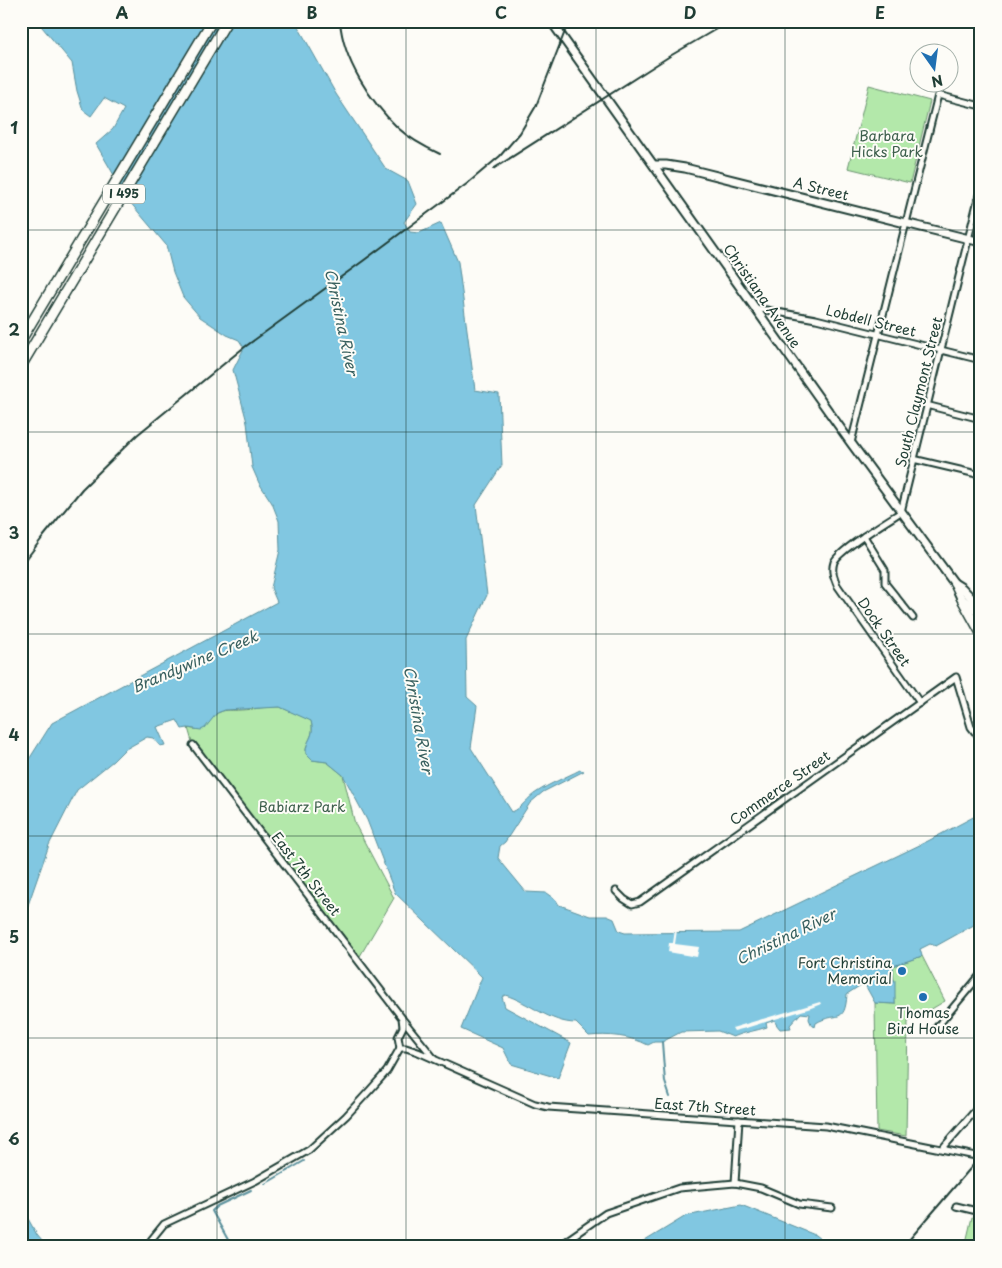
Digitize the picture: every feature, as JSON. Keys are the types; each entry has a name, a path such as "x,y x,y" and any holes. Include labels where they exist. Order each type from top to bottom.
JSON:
{"highway":[{"name":"I 495","path":"21,340 212,21"},
{"name":"I 495","path":"21,366 227,21"}],"main road":[{"name":"Christiana Avenue","path":"551,21 851,443 954,583 961,598 981,614"},
{"name":"A Street","path":"654,165 685,168 981,242"},
{"name":"Christiana Avenue","path":"954,583 978,603"},
{"path":"961,598 981,634"}],"street":[{"path":"851,443 938,95 981,106"},
{"name":"South Claymont Street","path":"901,512 981,186"},
{"name":"Lobdell Street","path":"755,308 795,314 981,360"},
{"path":"926,405 981,419"},
{"path":"913,459 981,475"},
{"path":"901,512 864,536 886,570 885,584 913,618"},
{"name":"Dock Street","path":"864,536 836,559 832,572 837,585 920,703"},
{"name":"Commerce Street","path":"616,891 632,904 640,902 956,677 971,727 981,740"},
{"name":"East 7th Street","path":"193,745 435,1059"},
{"path":"936,1028 981,974"},
{"path":"151,1240 162,1225 256,1180 308,1150 346,1116 386,1071 400,1048 398,1037 403,1027 402,1018"},
{"name":"East 7th Street","path":"400,1048 406,1048 435,1059 535,1104 548,1108 826,1126 981,1157"},
{"path":"942,1150 981,1104"},
{"path":"735,1183 738,1120"},
{"path":"558,1247 606,1213 684,1187 735,1183 761,1188 799,1204 832,1208"},
{"path":"956,1206 981,1212"}],"green space":[{"name":"Barbara Hicks Park","path":"869,85 930,101 910,183 848,168"},
{"name":"Babiarz Park","path":"280,707 311,720 312,731 306,754 312,760 327,762 343,775 355,824 394,898 360,956 193,745 188,728 201,729 215,715 222,711"},
{"path":"922,956 945,1001 908,1021 906,1136 877,1131 875,1003 895,1004 893,966"},
{"path":"972,1217 981,1219 981,1247 965,1247"}],"water":[{"path":"37,21 295,21 336,94 386,169 408,181 417,204 404,222 410,232 419,233 441,223 458,262 475,390 499,394 502,465 476,505 487,595 466,640 467,697 477,706 471,748 512,812 519,808 533,794 552,783 580,770 584,771 543,792 530,803 505,842 500,846 498,858 526,892 546,893 556,900 559,905 590,916 607,916 614,919 619,931 625,933 739,932 928,841 981,813 981,921 936,946 930,944 920,949 922,956 893,966 895,1004 875,1003 864,983 847,994 842,1014 816,1023 815,1027 812,1026 809,1019 810,1014 801,1013 790,1025 791,1028 780,1029 775,1020 766,1023 767,1027 733,1037 718,1031 681,1032 662,1042 654,1042 648,1045 619,1036 589,1036 576,1023 557,1020 505,995 502,997 505,1007 571,1043 558,1078 511,1064 503,1048 461,1029 482,977 395,893 367,820 343,775 327,762 312,760 306,754 312,731 311,721 280,707 225,710 217,713 205,728 201,730 182,729 177,720 157,727 165,745 160,746 153,738 147,737 124,750 77,790 49,845 21,925 21,772 52,723 277,602 271,588 280,550 279,521 272,503 259,483 252,467 247,422 233,370 244,348 239,340 227,335 200,317 183,297 173,272 166,245 129,201 96,144 113,129 124,109 104,98 91,116 83,110 77,91 72,63"},
{"path":"741,1205 815,1235 830,1247 635,1247 686,1216"},
{"path":"21,1206 37,1235 47,1247 21,1247"}],"pier":[{"path":"675,930 677,930 675,944 699,947 697,957 668,952 669,943 673,943"},
{"path":"820,1002 821,1004 811,1008 746,1028 734,1031 732,1028"}],"waterway":[{"path":"662,1042 665,1082 670,1097"},
{"path":"265,1184 304,1161"},
{"path":"232,1247 212,1211 217,1206 251,1190"}],"railway":[{"path":"340,21 346,50 368,93 398,128 440,154"},
{"path":"21,566 82,489 137,435 242,349 468,183 500,156 520,133 536,106 569,21"},
{"path":"493,169 670,56 730,21"},
{"path":"903,1247 981,1156"}],"place":[{"name":"Fort Christina Memorial","path":"902,971"},
{"name":"Thomas Bird House","path":"923,997"}],"water label":[{"name":"Christina River","path":"341,322"},
{"name":"Brandywine Creek","path":"195,662"},
{"name":"Christina River","path":"418,720"},
{"name":"Christina River","path":"786,937"}]}
